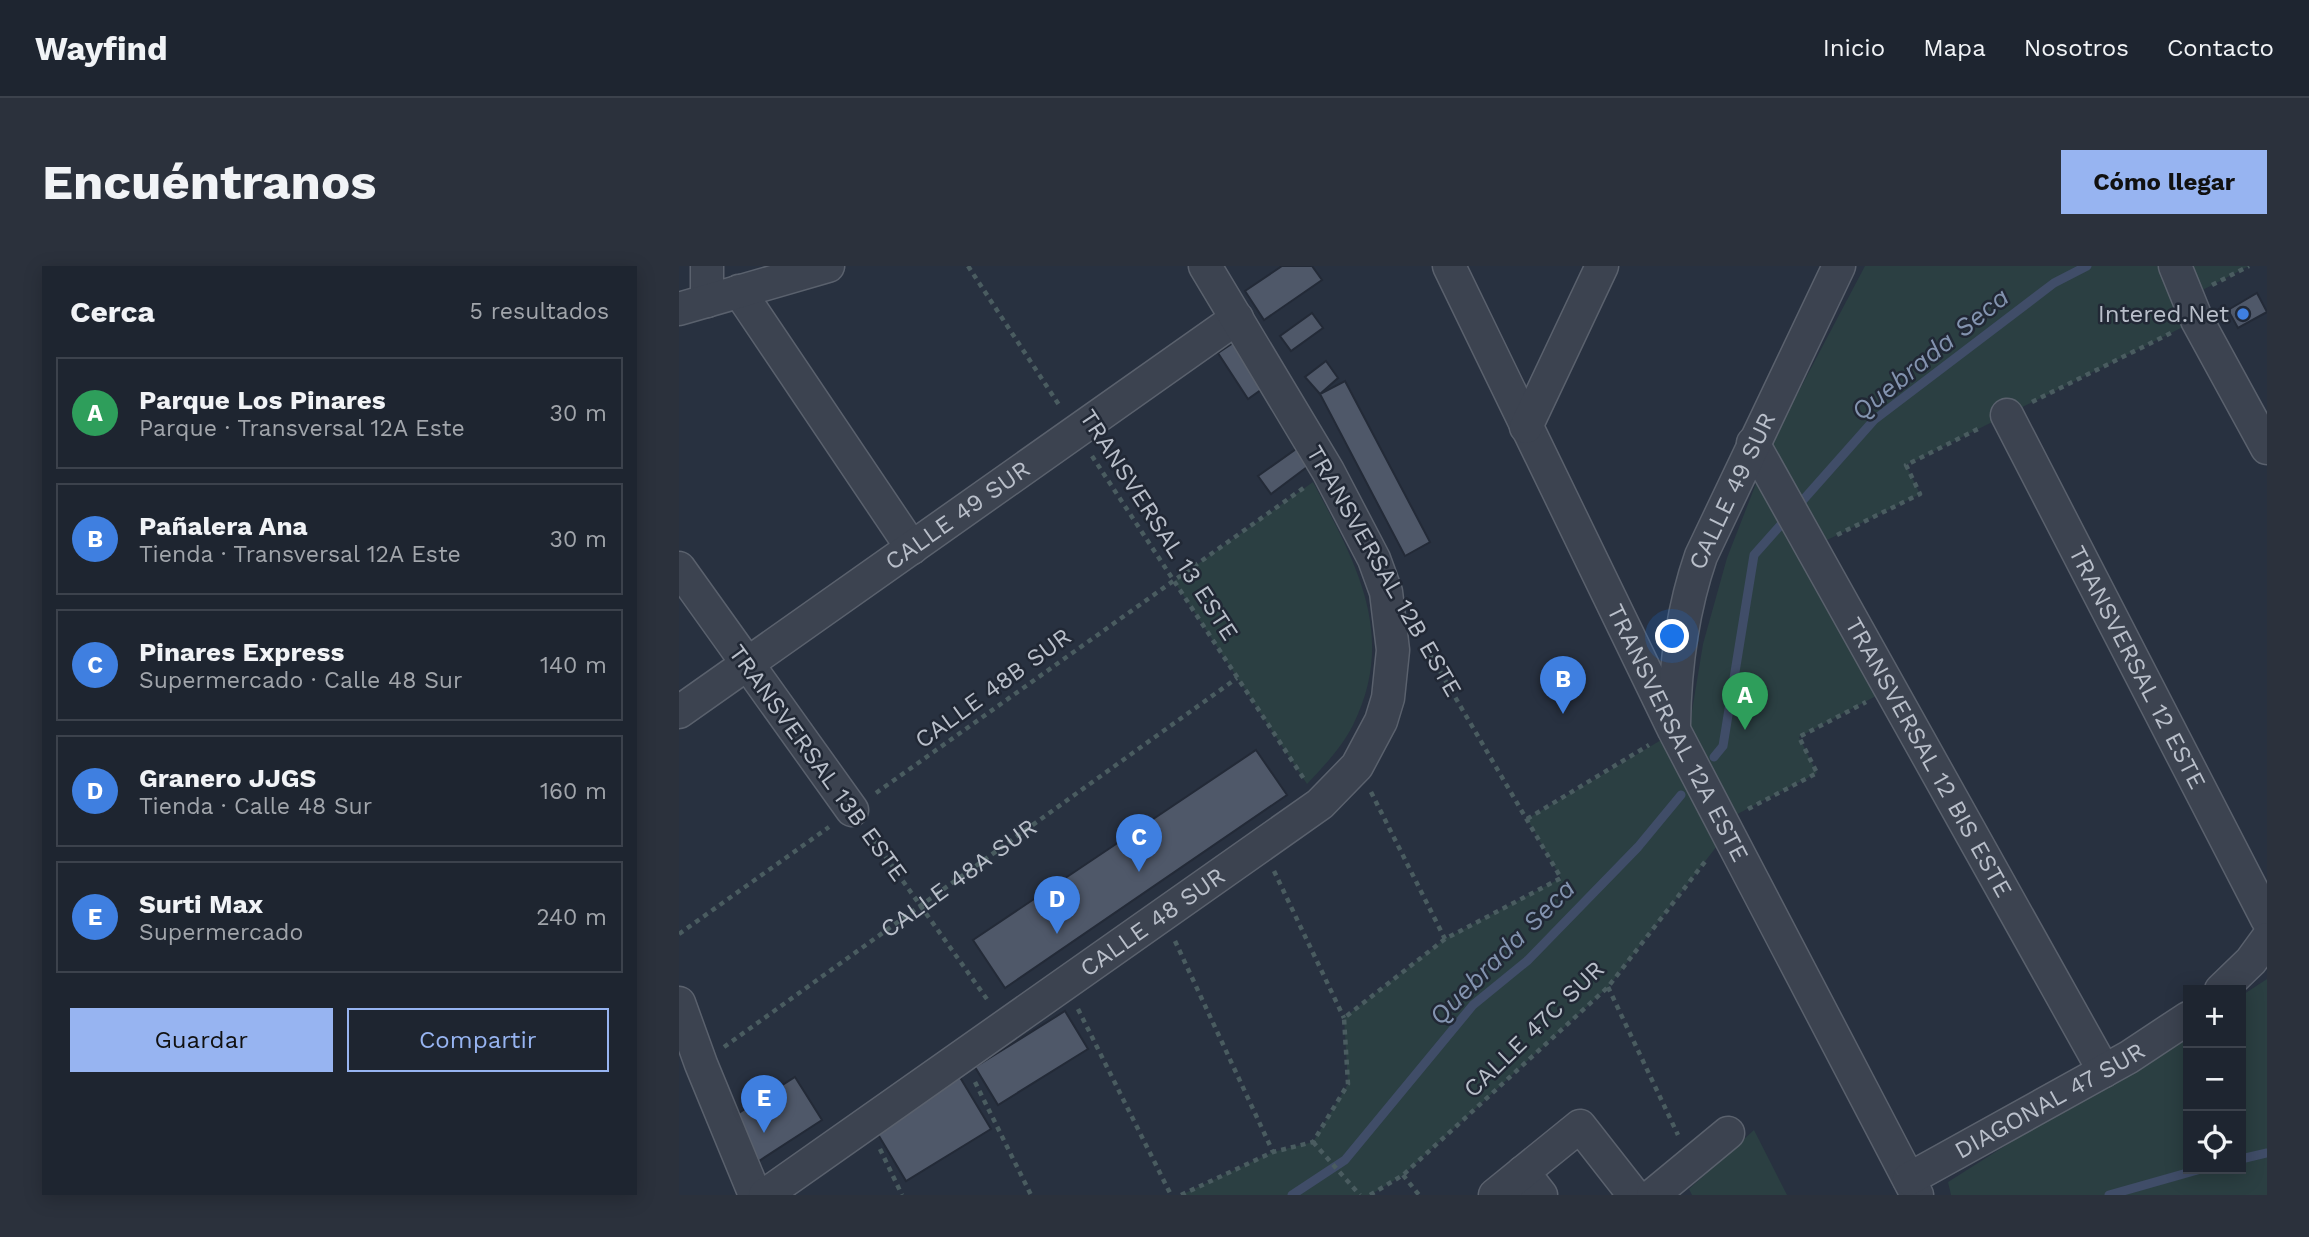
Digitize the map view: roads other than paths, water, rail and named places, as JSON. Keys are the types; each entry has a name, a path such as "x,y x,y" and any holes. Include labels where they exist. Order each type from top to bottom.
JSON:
{"street":[{"path":"693,305 707,266"},
{"path":"693,305 828,266"},
{"name":"TRANSVERSAL 12B ESTE","path":"1205,266 1328,471 1374,559"},
{"name":"TRANSVERSAL 12A ESTE","path":"1449,266 1674,730 1913,1187"},
{"path":"1526,427 1602,266"},
{"name":"CALLE 49 SUR","path":"1674,730 1676,665 1688,593 1701,556 1839,266"},
{"path":"2180,281 2267,448"},
{"path":"739,291 912,548"},
{"name":"CALLE 49 SUR","path":"679,712 1237,318"},
{"name":"TRANSVERSAL 12 ESTE","path":"2007,415 2267,919"},
{"name":"TRANSVERSAL 12 BIS ESTE","path":"1753,443 2104,1071"},
{"name":"CALLE 48 SUR","path":"765,1195 1320,804 1357,766 1381,721 1392,674 1392,622 1386,592 1374,559"},
{"name":"TRANSVERSAL 13B ESTE","path":"679,568 852,810"},
{"path":"2226,985 2251,961 2267,940"},
{"path":"679,1003 690,1071 755,1195"},
{"name":"DIAGONAL 47 SUR","path":"1913,1187 2183,1022"},
{"path":"1495,1195 1532,1184 1580,1126 1634,1195"},
{"path":"1653,1195 1728,1133"}],"waterway":[{"name":"Quebrada Seca","path":"1796,508 1874,420 2054,283 2087,266"},
{"name":"Quebrada Seca","path":"1714,757 1723,746 1754,555 1787,518"},
{"name":"Quebrada Seca","path":"1292,1195 1345,1160 1473,1005 1527,961 1638,847 1681,795"},
{"path":"2246,1158 2267,1153"},
{"path":"2109,1195 2183,1174"}],"place":[{"name":"Intered.Net","path":"2243,314"},
{"name":"Pañalera Ana","path":"1563,714"},
{"name":"Parque Los Pinares","path":"1745,730"},
{"name":"Pinares Express","path":"1139,872"},
{"name":"Granero JJGS","path":"1057,934"},
{"name":"Surti Max","path":"764,1133"}]}
